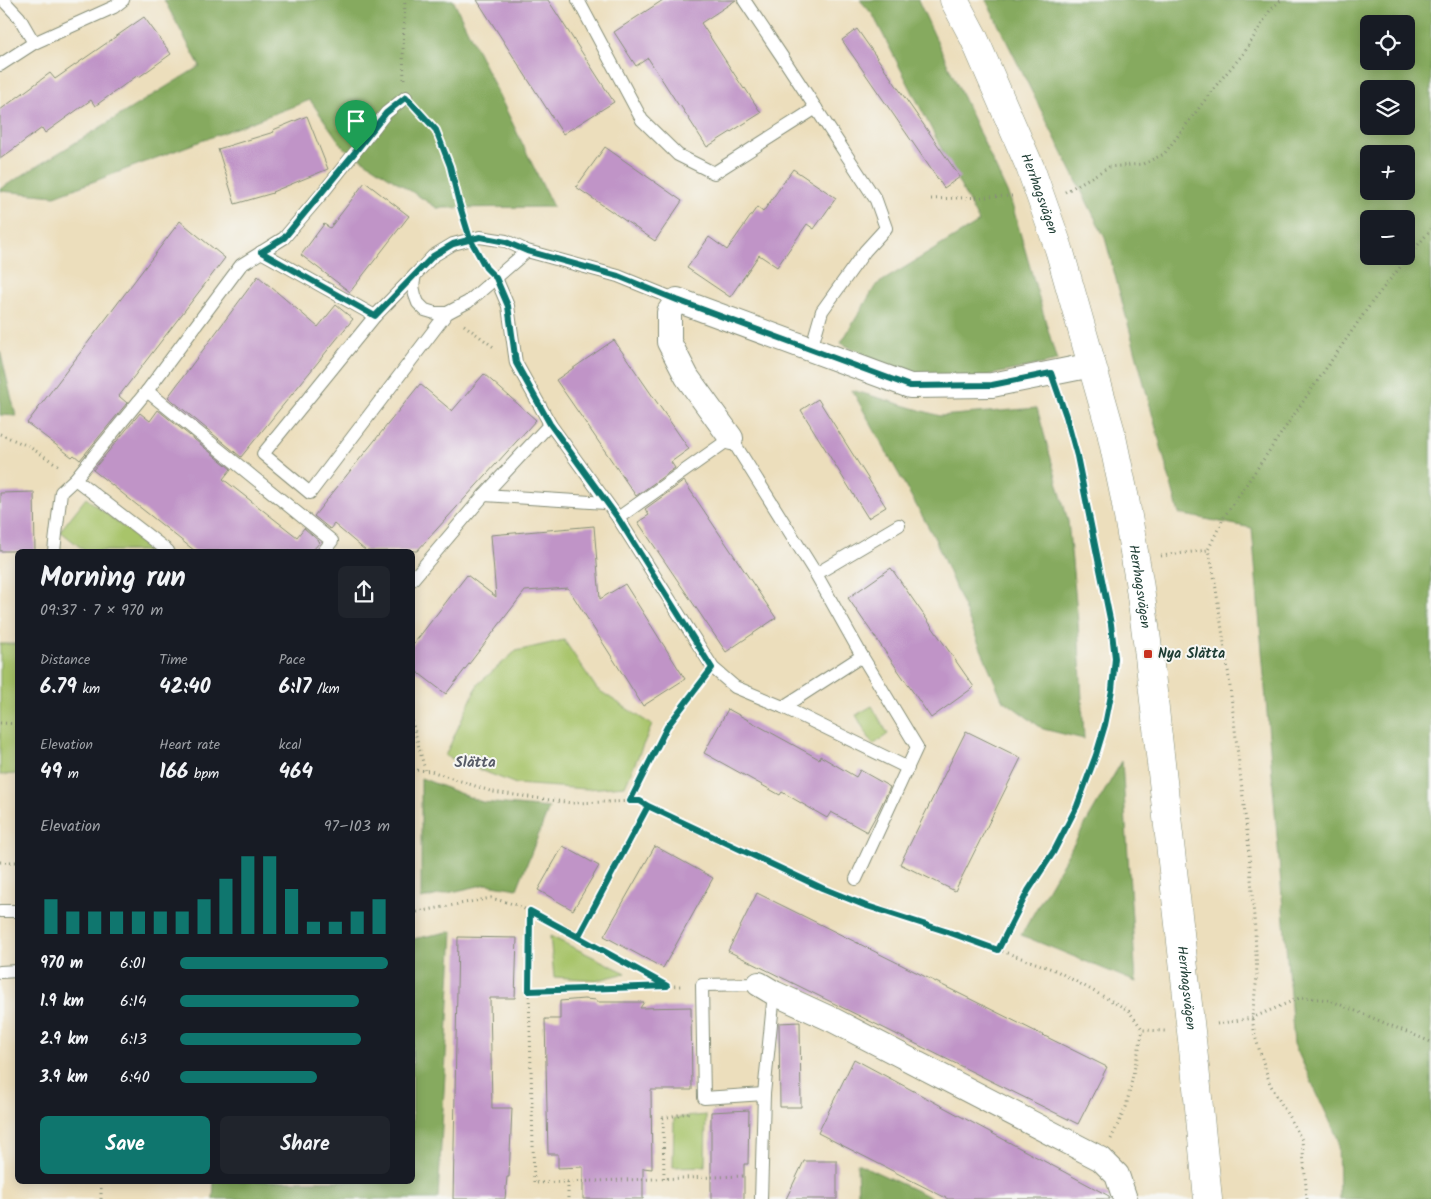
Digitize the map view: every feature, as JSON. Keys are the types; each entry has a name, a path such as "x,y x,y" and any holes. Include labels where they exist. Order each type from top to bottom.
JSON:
{"street":[{"name":"Herrhagsvägen","path":"954,0 974,38 1030,166 1059,249 1111,432 1125,498 1148,654 1208,1199"},
{"path":"731,438 687,377 670,342 670,312 677,300 910,386 992,385 1092,365"},
{"path":"766,988 833,1020 1100,1160 1117,1175 1126,1199"}],"lane":[{"path":"3,0 18,17 34,43"},
{"path":"0,65 34,43 114,7 123,0"},
{"path":"578,0 642,120 678,155 714,174 816,108"},
{"path":"744,0 876,200 886,228 865,251 822,311 811,349"},
{"path":"54,549 61,492 147,391 241,265 284,238 386,113 406,97"},
{"path":"527,251 468,302 448,313 310,493 263,454 375,316 433,256 453,244 480,237 506,242 527,251 618,276 677,300"},
{"path":"261,252 375,316"},
{"path":"414,275 412,286 418,303 425,310 435,313 448,313"},
{"path":"496,278 508,306 516,363 550,424 618,518 712,668 735,687 783,707 908,768"},
{"path":"147,391 332,541 326,549"},
{"path":"415,576 484,495 550,424"},
{"path":"618,518 731,438 816,574 862,656 917,747 856,879"},
{"path":"74,478 165,549"},
{"path":"484,495 606,503"},
{"path":"816,574 898,525"},
{"path":"783,707 862,656"},
{"path":"0,911 15,911"},
{"path":"0,972 15,972"},
{"path":"761,1199 764,1094 766,988 702,985 704,1098 764,1094"}],"path":[{"path":"405,0 403,51 406,97 436,130 450,166 470,239"},
{"path":"931,199 1040,196 1063,193 1109,167 1143,164 1164,154 1218,83 1244,53 1271,9 1281,0"},
{"path":"1307,1199 1302,1140 1270,1084 1255,1036 1252,1018 1257,976 1248,840 1228,670 1213,569 1208,550 1224,517 1291,418 1372,302 1431,229"},
{"path":"448,313 516,363"},
{"path":"998,950 1028,891 1054,851 1077,806 1105,725 1112,690 1115,658 1111,624 1077,456 1051,373"},
{"path":"0,434 28,446 57,464 74,478"},
{"path":"1135,559 1208,550"},
{"path":"630,801 667,727 712,668"},
{"path":"0,723 15,724"},
{"path":"415,733 425,770"},
{"path":"415,770 431,771 493,792 572,803 640,801 830,892 1055,970 1128,1010 1143,1030 1173,1032"},
{"path":"578,937 648,806"},
{"path":"0,862 15,862"},
{"path":"415,912 491,898 517,905 667,986"},
{"path":"530,911 529,991 534,1183 762,1175"},
{"path":"529,991 702,985"},
{"path":"1214,1024 1252,1018 1302,997 1329,1000 1431,1042"},
{"path":"1100,1160 1126,1107 1143,1030"},
{"path":"664,1178 663,1118 691,1113 704,1098"},
{"path":"568,1182 568,1199"},
{"path":"101,1184 101,1199"}],"green space":[{"path":"164,0 453,0 553,207 437,208 343,147 310,100 55,196 0,191 0,189 200,66"},
{"path":"860,0 918,0 1011,201 1057,361 956,382 895,371 841,343 876,285 979,222 873,15"},
{"path":"986,0 1431,0 1431,1199 1339,1199 1338,1139 1294,1044 1252,528 1179,514 1105,238"},
{"path":"0,351 16,416 0,415"},
{"path":"852,390 940,416 1037,408 1068,521 1078,622 1084,739 1043,729 1002,699 935,539"},
{"path":"86,498 151,549 82,549 60,531"},
{"path":"564,640 597,689 652,725 625,786 587,789 516,784 445,756 478,684 516,651"},
{"path":"0,644 15,644 15,774 0,775"},
{"path":"872,706 888,734 873,745 856,715"},
{"path":"1122,761 1136,982 1021,935"},
{"path":"421,778 482,802 549,808 517,889 487,884 421,899"},
{"path":"453,931 438,1199 213,1199 214,1184 415,1184 415,939"},
{"path":"550,936 626,973 598,980 554,977"},
{"path":"706,1115 705,1166 673,1167 674,1118"},
{"path":"857,1163 934,1199 858,1199"}],"building":[{"path":"477,0 548,0 614,102 563,134"},
{"path":"663,0 736,0 701,23 761,113 707,147 648,58 636,66 614,32"},
{"path":"144,17 171,54 95,106 91,100 45,133 42,128 0,159 0,110 50,73 55,79"},
{"path":"857,29 960,177 944,188 842,40"},
{"path":"307,116 328,169 273,193 235,204 218,149 274,132 273,130"},
{"path":"605,147 682,201 655,241 576,187"},
{"path":"793,169 836,198 814,229 807,224 777,267 759,255 730,297 687,268 709,237 727,250 757,207 763,212"},
{"path":"365,182 409,216 350,292 301,255 324,224 330,228"},
{"path":"180,221 225,258 119,396 127,403 80,460 74,455 72,457 27,423"},
{"path":"258,276 318,327 336,305 353,319 241,457 168,397"},
{"path":"614,340 689,449 671,462 675,468 636,496 556,380"},
{"path":"484,374 536,420 417,551 415,549 364,549 334,524 330,529 314,516 420,384 452,411"},
{"path":"818,399 886,507 868,518 801,410"},
{"path":"158,410 231,469 223,479 297,537 304,528 320,542 314,549 192,549 93,470 140,413 150,421"},
{"path":"684,481 776,618 726,652 638,522 649,515 645,509"},
{"path":"34,492 35,549 0,551 0,493"},
{"path":"594,526 600,599 625,584 685,679 643,706 568,588 525,591 446,694 415,670 415,642 467,575 496,597 491,535"},
{"path":"891,568 974,687 931,718 848,598"},
{"path":"728,709 819,759 820,756 856,777 860,770 890,787 867,832 831,812 827,818 782,792 780,795 704,753"},
{"path":"966,731 1021,758 955,891 900,864"},
{"path":"563,846 599,866 573,910 538,890"},
{"path":"655,846 713,878 663,968 604,936"},
{"path":"757,893 1107,1067 1078,1124 728,951"},
{"path":"458,937 517,938 515,998 490,998 492,1108 512,1108 509,1177 507,1177 505,1199 453,1199"},
{"path":"597,1000 597,1002 644,1002 640,1008 691,1007 692,1090 651,1090 652,1169 643,1168 643,1199 583,1199 583,1167 558,1168 558,1154 548,1154 545,1019 560,1019 560,1001"},
{"path":"800,1022 801,1107 780,1107 779,1023"},
{"path":"854,1059 1109,1196 1110,1199 948,1199 818,1133"},
{"path":"749,1110 748,1164 744,1164 744,1199 711,1199 711,1112"},
{"path":"804,1161 837,1161 837,1199 786,1199"}],"place":[{"name":"Nya Slätta","path":"1148,654"}],"district":[{"name":"Slätta","path":"475,763"}],"route":[{"path":"356,151 284,238 261,252 375,316 433,256 453,244 470,239 480,237 506,242 527,251 618,276 677,300 811,349 819,354 910,386 992,385 1051,373 1077,456 1111,624 1115,658 1112,690 1105,725 1077,806 1054,851 1028,891 998,950 864,905 822,888 648,806 613,871 578,937 667,986 529,991 530,911 578,937 648,806 640,801 630,801 667,727 712,668 618,518 550,424 516,363 508,306 496,278 486,268 470,239 450,166 436,130 406,97 386,113 356,151"}]}
